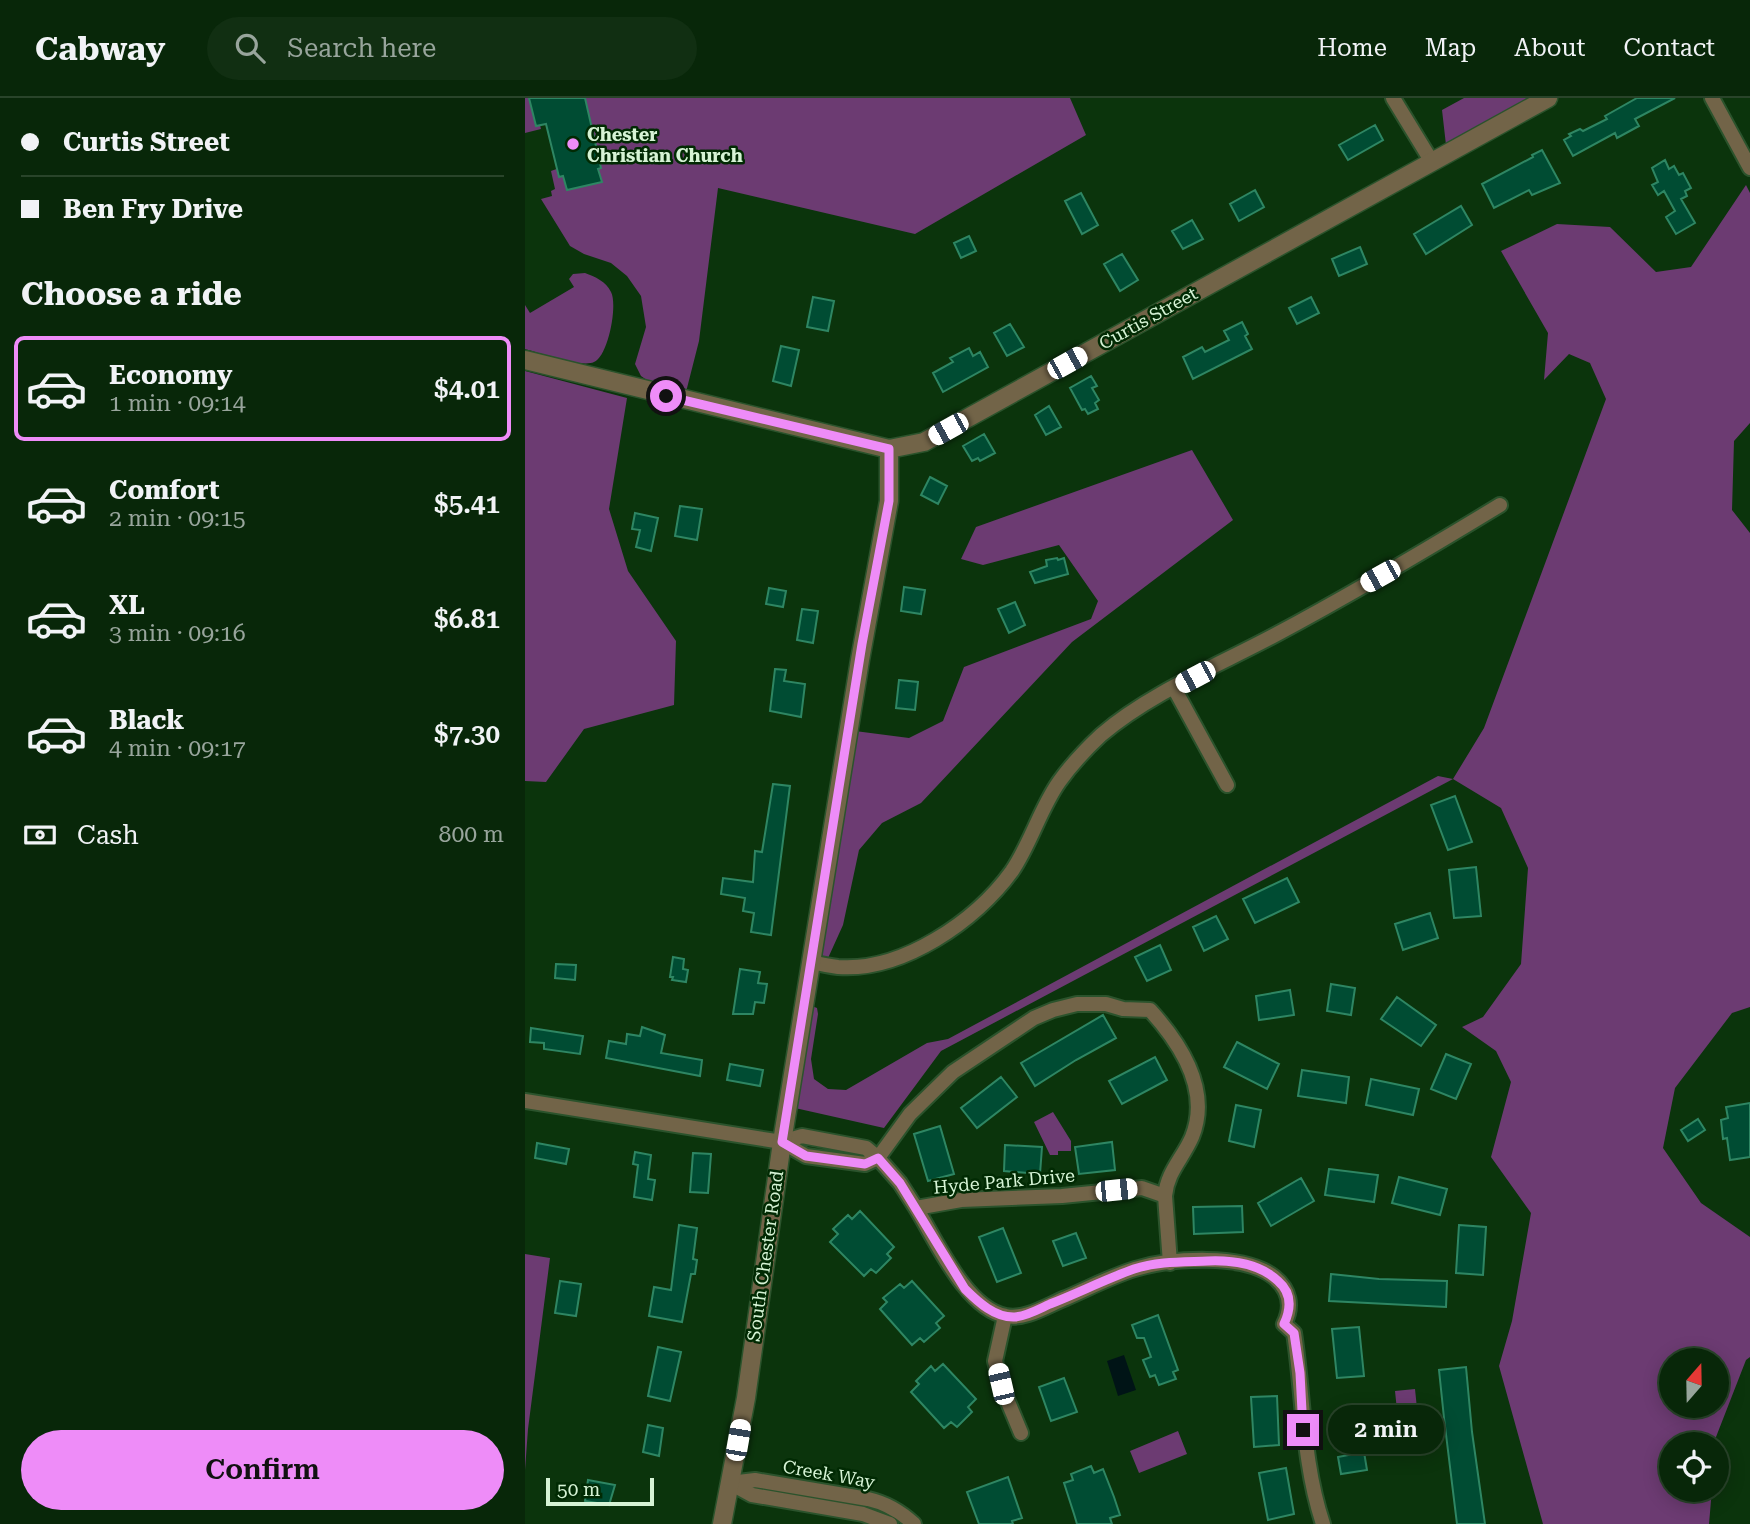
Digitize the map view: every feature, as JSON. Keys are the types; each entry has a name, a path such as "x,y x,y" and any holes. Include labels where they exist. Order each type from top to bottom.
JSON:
{"street":[{"path":"1394,98 1432,162"},
{"name":"Curtis Street","path":"525,360 889,449 924,442 1548,98"},
{"path":"1712,98 1750,168"},
{"name":"South Chester Road","path":"722,1524 745,1398 782,1142 861,652 889,501 889,449"},
{"path":"811,962 838,967 885,961 950,933 996,891 1013,869 1058,783 1102,734 1135,710 1401,565 1500,505"},
{"path":"1174,688 1227,785"},
{"path":"878,1158 910,1114 953,1072 1034,1018 1077,1004 1106,1004 1123,1009 1150,1010 1162,1023 1189,1064 1195,1080 1197,1098 1191,1138 1170,1174 1165,1196 1170,1263"},
{"name":"Hyde Park Drive","path":"525,1101 782,1142 802,1136 866,1148 900,1183 916,1208 961,1200 1062,1196 1142,1188 1165,1196"},
{"path":"916,1208 965,1289 995,1313 1005,1316 1027,1314 1133,1269 1153,1264 1227,1260 1262,1268 1284,1287 1290,1306 1284,1324 1294,1333 1308,1469 1323,1524"},
{"path":"1005,1316 995,1361 1001,1384 1021,1433"},
{"name":"Creek Way","path":"730,1483 755,1480 882,1502 899,1511 913,1524"},
{"name":"Creek Way","path":"730,1483 752,1495 863,1514 890,1524"}],"shaded area":[{"path":"525,98 1070,98 1086,135 915,234 718,188 699,341 686,392 651,383 641,376 635,364 646,327 641,296 627,276 611,263 570,246 541,199 552,196 551,191 555,189 551,171 562,167 554,121 540,125 541,129 525,133"},
{"path":"1464,98 1533,98 1446,145 1442,110"},
{"path":"1746,185 1750,193 1750,423 1734,441 1732,510 1750,533 1750,1007 1732,1013 1675,1088 1663,1148 1701,1203 1750,1237 1750,1357 1746,1360 1729,1404 1729,1348 1659,1348 1659,1418 1723,1418 1718,1432 1659,1432 1659,1502 1711,1502 1709,1524 1543,1524 1499,1366 1512,1321 1531,1213 1491,1157 1511,1082 1496,1051 1462,1027 1483,1017 1521,964 1528,868 1501,808 1453,779 1484,728 1606,399 1590,363 1569,354 1544,380 1548,333 1501,251 1557,224 1610,227 1656,272 1691,267"},
{"path":"585,273 606,285 613,299 610,330 599,358 594,362 580,363 525,349 525,305 530,313 574,287 569,279 573,274"},
{"path":"525,371 627,398 609,509 628,571 676,641 674,705 584,729 546,782 525,781"},
{"path":"1192,450 1233,520 1072,642 921,803 882,823 859,850 843,925 824,967 816,971 855,731 909,738 943,721 964,667 1091,619 1098,601 1059,545 983,565 961,559 976,527"},
{"path":"1438,776 1453,779 941,1051 884,1128 795,1108 812,1006 817,1008 818,1014 811,1059 814,1079 828,1089 846,1090 927,1043 948,1039"},
{"path":"1053,1112 1071,1141 1071,1151 1058,1151 1058,1155 1050,1155 1034,1122"},
{"path":"525,1254 550,1258 525,1470"},
{"path":"1124,1355 1136,1390 1118,1396 1107,1361"},
{"path":"1415,1389 1419,1428 1399,1430 1395,1391"},
{"path":"1178,1431 1187,1454 1139,1473 1130,1451"}],"building":[{"name":"Chester Christian Church","path":"529,98 585,98 602,182 567,190 563,176 559,177 546,124 536,126"},
{"path":"1637,98 1675,98 1635,119 1639,126 1617,138 1615,133 1573,156 1564,140 1571,136 1569,134 1580,129 1583,131 1607,119 1605,116"},
{"path":"1375,125 1383,140 1348,160 1339,145"},
{"path":"1542,150 1560,183 1532,195 1529,190 1494,208 1482,184"},
{"path":"1665,160 1669,169 1674,166 1679,175 1683,173 1691,188 1685,191 1687,196 1681,199 1695,223 1676,234 1666,217 1675,211 1664,191 1658,195 1652,185 1658,182 1652,168"},
{"path":"1255,190 1264,207 1239,221 1230,204"},
{"path":"1081,193 1098,225 1082,234 1065,201"},
{"path":"1461,206 1472,225 1426,254 1414,234"},
{"path":"1192,220 1203,239 1183,249 1172,231"},
{"path":"969,236 976,251 961,258 954,243"},
{"path":"1360,247 1367,264 1339,276 1332,259"},
{"path":"1122,254 1138,280 1120,291 1104,264"},
{"path":"813,297 834,301 828,331 807,327"},
{"path":"1311,297 1319,313 1297,324 1289,308"},
{"path":"1242,322 1252,349 1193,379 1183,357 1202,347 1205,352 1229,340 1224,331"},
{"path":"1010,324 1024,347 1007,356 994,333"},
{"path":"781,346 799,350 791,386 773,381"},
{"path":"969,348 973,356 980,352 988,367 943,392 933,373 953,362 950,358"},
{"path":"1091,376 1097,386 1092,388 1099,400 1095,403 1098,409 1088,414 1085,409 1082,410 1070,388"},
{"path":"1049,406 1061,427 1046,435 1035,415"},
{"path":"984,434 995,453 980,461 978,458 972,461 963,446"},
{"path":"930,477 947,486 938,504 921,495"},
{"path":"680,506 702,509 697,540 675,536"},
{"path":"635,513 658,518 651,551 636,547 640,530 632,529"},
{"path":"1064,558 1068,574 1035,583 1030,572 1047,566 1046,560"},
{"path":"904,587 925,590 921,614 901,611"},
{"path":"769,588 786,591 783,607 766,604"},
{"path":"1015,602 1025,625 1009,633 998,609"},
{"path":"802,609 818,611 813,643 797,640"},
{"path":"775,669 786,670 784,681 805,684 801,717 770,711"},
{"path":"899,680 918,682 915,710 896,708"},
{"path":"773,784 790,786 771,935 751,932 754,913 743,911 745,898 721,894 723,878 753,882 755,851 762,852"},
{"path":"1455,796 1472,842 1448,850 1431,805"},
{"path":"1476,867 1481,916 1454,918 1449,870"},
{"path":"1287,878 1299,902 1255,923 1243,899"},
{"path":"1430,913 1438,938 1403,950 1395,924"},
{"path":"1216,916 1228,939 1204,951 1193,927"},
{"path":"1160,945 1171,970 1147,981 1135,957"},
{"path":"673,957 684,959 683,969 688,970 686,982 672,980 673,977 670,977"},
{"path":"556,964 576,965 575,980 555,978"},
{"path":"740,969 760,972 758,983 767,984 764,1003 755,1002 753,1014 733,1014"},
{"path":"1331,984 1355,988 1351,1015 1327,1011"},
{"path":"1290,990 1294,1015 1259,1020 1256,996"},
{"path":"1397,997 1436,1025 1421,1046 1381,1019"},
{"path":"1103,1015 1116,1038 1035,1086 1021,1063"},
{"path":"642,1027 665,1035 661,1053 702,1060 700,1076 606,1058 609,1041 626,1044 627,1034 640,1036"},
{"path":"531,1028 583,1036 580,1054 544,1049 544,1043 530,1042"},
{"path":"1237,1042 1279,1064 1267,1089 1224,1067"},
{"path":"1446,1054 1471,1064 1456,1099 1431,1089"},
{"path":"1155,1057 1167,1080 1122,1104 1109,1081"},
{"path":"730,1064 763,1070 760,1086 727,1080"},
{"path":"1302,1070 1349,1077 1346,1103 1298,1096"},
{"path":"1001,1077 1017,1097 977,1128 961,1108"},
{"path":"1371,1079 1419,1089 1413,1115 1366,1105"},
{"path":"1750,1103 1750,1157 1730,1160 1727,1138 1723,1139 1721,1120 1728,1118 1726,1107"},
{"path":"1236,1105 1261,1110 1254,1147 1229,1141"},
{"path":"1698,1119 1705,1130 1688,1141 1681,1130"},
{"path":"940,1126 954,1174 928,1181 914,1134"},
{"path":"1112,1142 1115,1170 1079,1174 1075,1147"},
{"path":"537,1143 569,1149 566,1164 535,1158"},
{"path":"1005,1145 1042,1147 1040,1174 1004,1171"},
{"path":"635,1152 651,1155 648,1179 655,1180 652,1200 634,1197 638,1165 633,1164"},
{"path":"693,1153 711,1154 708,1193 690,1192"},
{"path":"1329,1169 1378,1175 1374,1202 1325,1195"},
{"path":"1399,1177 1447,1189 1440,1215 1392,1203"},
{"path":"1301,1178 1314,1201 1271,1226 1258,1203"},
{"path":"1242,1206 1243,1232 1194,1234 1193,1207"},
{"path":"860,1211 894,1247 887,1254 891,1258 876,1273 871,1269 864,1276 830,1242 838,1234 833,1229 848,1215 852,1219"},
{"path":"679,1225 697,1228 693,1259 697,1260 695,1274 691,1274 682,1322 649,1316 654,1287 671,1290"},
{"path":"1459,1225 1486,1227 1483,1275 1456,1273"},
{"path":"1003,1228 1021,1273 997,1282 979,1237"},
{"path":"1076,1233 1086,1258 1063,1266 1053,1241"},
{"path":"1331,1274 1447,1281 1446,1307 1329,1301"},
{"path":"560,1281 581,1284 576,1316 555,1313"},
{"path":"912,1281 944,1316 936,1323 940,1328 924,1342 920,1338 912,1345 880,1309 887,1302 883,1298 900,1284 904,1288"},
{"path":"1158,1315 1178,1370 1173,1372 1176,1379 1159,1385 1155,1375 1150,1377 1143,1360 1151,1357 1144,1338 1137,1338 1132,1325"},
{"path":"1359,1327 1364,1376 1337,1378 1332,1329"},
{"path":"658,1347 681,1352 670,1401 648,1396"},
{"path":"943,1364 976,1399 968,1407 972,1412 957,1427 951,1422 944,1428 911,1392 919,1384 916,1381 931,1366 935,1371"},
{"path":"1466,1367 1485,1524 1457,1524 1444,1418 1439,1370"},
{"path":"1064,1378 1077,1412 1051,1421 1039,1387"},
{"path":"1277,1396 1279,1445 1254,1447 1251,1397"},
{"path":"1359,1421 1362,1441 1336,1443 1333,1426"},
{"path":"648,1425 663,1428 659,1456 643,1452"},
{"path":"1364,1452 1367,1470 1341,1474 1338,1457"},
{"path":"1091,1466 1094,1473 1103,1469 1114,1497 1120,1515 1110,1518 1112,1524 1077,1524 1064,1483 1073,1480 1071,1474"},
{"path":"1286,1468 1294,1514 1268,1520 1259,1473"},
{"path":"1008,1477 1022,1518 1012,1521 1013,1524 979,1524 967,1492"},
{"path":"588,1480 615,1485 609,1505 585,1501"}],"place":[{"name":"Chester Christian Church","path":"573,144"}],"route":[{"path":"666,396 889,449 889,501 862,644 782,1142 806,1156 865,1164 878,1158 900,1183 965,1289 995,1313 1005,1316 1027,1314 1133,1269 1153,1264 1227,1260 1262,1268 1277,1279 1289,1296 1289,1314 1284,1324 1294,1333 1300,1373 1303,1430"}]}
